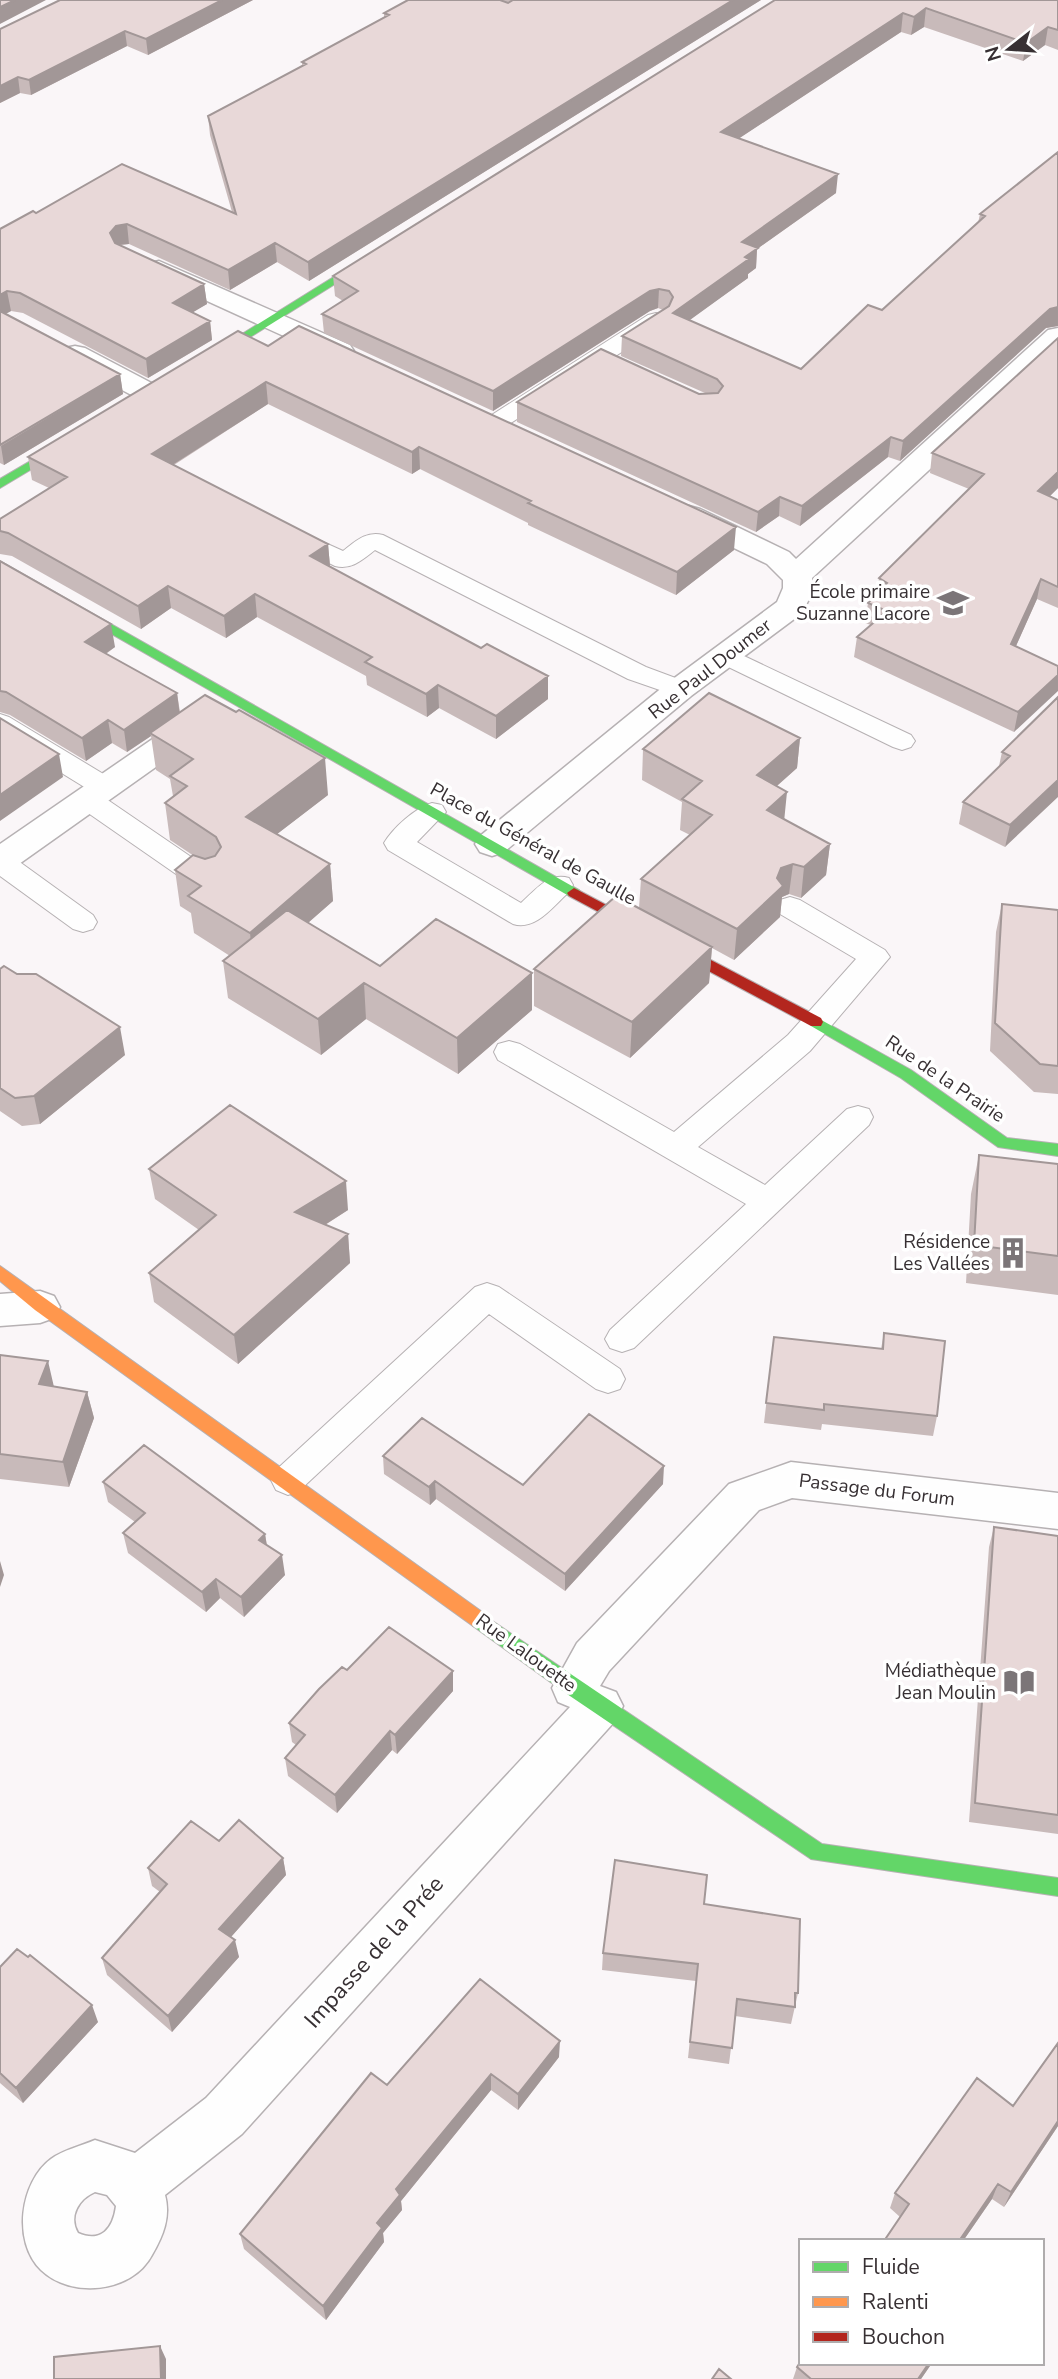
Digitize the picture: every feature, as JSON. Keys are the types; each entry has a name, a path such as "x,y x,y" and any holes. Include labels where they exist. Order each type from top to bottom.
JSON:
{"street":[{"path":"194,367 396,243"},
{"path":"139,260 369,365"},
{"path":"660,501 758,547 788,566 796,576 1058,336"},
{"path":"47,339 150,394"},
{"path":"483,418 526,438"},
{"path":"0,484 93,429"},
{"name":"Place du Général de Gaulle","path":"0,565 492,844 559,885 816,1022"},
{"name":"Rue Paul Doumer","path":"492,844 680,689 790,607 799,589 796,576"},
{"path":"0,861 233,697"},
{"name":"Rue de la Prairie","path":"816,1022 906,1074 1003,1143 1058,1150"},
{"name":"Rue Lalouette","path":"0,1272 18,1283 40,1307 56,1314 587,1697 818,1853 1058,1887"},
{"path":"0,1310 40,1307"},
{"name":"Passage du Forum","path":"587,1697 593,1657 744,1497 791,1480 1058,1511"},
{"name":"Impasse de la Prée","path":"136,2185 224,2116 587,1697"}],"lane":[{"path":"483,418 600,357 659,318"},
{"path":"600,357 624,368"},
{"path":"274,526 344,561 374,540 636,673 680,689"},
{"path":"725,655 902,741"},
{"path":"0,723 96,793 209,883"},
{"path":"432,812 398,843 523,917 559,885"},
{"path":"0,861 83,922"},
{"path":"676,1148 799,1043 839,994 875,957 790,907"},
{"path":"509,1052 766,1201"},
{"path":"622,1339 858,1117"},
{"path":"288,1480 487,1296 608,1379"}],"building":[{"path":"0,0 15,0 0,7"},
{"path":"60,0 222,0 146,39 125,31 29,80 18,77 0,86 0,29"},
{"path":"408,0 500,0 508,3 513,0 733,0 308,262 275,243 228,270 127,224 116,226 110,233 115,243 204,284 173,303 210,321 146,359 20,293 7,291 0,295 0,229 33,211 36,213 122,164 236,214 208,116 306,64 302,62 389,15 384,13"},
{"path":"775,0 1058,0 1058,30 1048,27 1026,43 926,8 914,17 903,13 721,132 838,174 742,242 758,248 745,257 749,259 673,313 801,369 868,305 882,310 985,216 980,214 1058,152 1058,307 1050,309 903,441 891,437 802,506 780,497 758,512 517,402 601,349 699,394 718,393 723,386 717,379 622,336 669,306 673,297 669,291 650,291 493,391 322,314 358,291 333,276"},
{"path":"0,311 120,374 0,445"},
{"path":"299,326 736,527 677,572 528,503 531,501 419,447 412,452 266,382 152,454 328,544 310,556 481,648 487,644 548,676 496,716 438,685 426,694 365,662 372,657 255,594 224,616 168,586 138,606 0,531 0,519 67,477 28,457 238,331 268,346"},
{"name":"École primaire Suzanne Lacore","path":"1058,338 1058,472 1038,491 1058,500 1058,587 1041,579 1011,644 1058,666 1058,675 1018,712 857,637 887,611 868,603 887,583 879,578 984,474 932,453"},
{"path":"0,561 111,624 85,642 177,693 124,730 108,720 82,738 6,692 0,691"},
{"path":"709,693 800,738 757,775 787,792 767,810 830,844 804,867 793,864 781,868 777,878 783,886 737,929 641,879 712,815 682,799 702,781 643,749"},
{"path":"205,695 236,712 239,710 325,758 246,817 330,864 250,933 188,896 201,886 175,870 193,855 205,859 215,856 221,847 216,837 165,803 187,786 170,776 193,759 150,733"},
{"path":"1058,697 1058,780 1010,825 963,802 1010,756 1002,752"},
{"path":"0,718 59,754 0,795"},
{"path":"616,896 712,947 632,1022 534,969"},
{"path":"1002,904 1058,910 1058,1066 1040,1064 995,1023"},
{"path":"287,910 380,966 436,919 532,973 457,1038 364,983 318,1019 223,961"},
{"path":"4,966 17,974 36,974 120,1027 34,1096 15,1098 0,1088 0,969"},
{"path":"230,1105 346,1181 295,1212 348,1234 234,1335 149,1273 216,1215 149,1169"},
{"path":"979,1155 1058,1164 1058,1256 974,1245"},
{"path":"884,1333 945,1341 937,1416 824,1404 824,1410 766,1403 774,1337 883,1349"},
{"path":"0,1355 48,1361 39,1384 87,1392 63,1462 0,1454"},
{"path":"589,1414 664,1466 565,1574 435,1481 429,1487 383,1456 422,1418 523,1485"},
{"path":"144,1445 265,1534 259,1540 282,1555 241,1597 216,1579 202,1592 123,1533 145,1513 103,1482"},
{"name":"Médiathèque Jean Moulin","path":"994,1527 1058,1536 1058,1815 975,1803"},
{"path":"389,1627 453,1671 395,1735 390,1731 335,1795 285,1758 305,1735 289,1723 319,1689 342,1667 347,1670"},
{"path":"239,1820 283,1858 219,1929 235,1940 168,2016 102,1958 167,1884 148,1868 191,1821 219,1841"},
{"path":"615,1860 707,1875 704,1904 800,1919 798,1993 795,1993 795,2007 737,1999 732,2048 690,2042 698,1964 603,1953"},
{"path":"17,1949 28,1957 30,1955 92,2005 16,2088 0,2073 0,1967"},
{"path":"480,1979 560,2041 518,2094 491,2074 396,2189 400,2195 377,2223 382,2228 323,2306 240,2234 371,2073 387,2085"},
{"path":"1058,2043 1058,2121 1011,2192 998,2184 960,2239 885,2239 909,2204 895,2193 977,2078 1013,2106"},
{"path":"160,2346 161,2379 54,2379 54,2357"},
{"path":"799,2364 928,2365 918,2379 811,2379 797,2367"},
{"path":"719,2369 731,2379 712,2379"}],"traffic: fast":[{"path":"203,362 378,254"},
{"path":"0,484 73,440"},
{"path":"0,565 574,893"},
{"path":"816,1022 906,1074 1003,1143 1058,1150"},
{"path":"479,1620 574,1688 818,1853 1058,1887"}],"traffic: slow":[{"path":"0,1272 41,1305 479,1620"}],"traffic: jam":[{"path":"574,893 816,1022"}],"place":[{"name":"École primaire Suzanne Lacore","path":"953,603"},
{"name":"Résidence Les Vallées","path":"1013,1253"},
{"name":"Médiathèque Jean Moulin","path":"1019,1682"}]}
